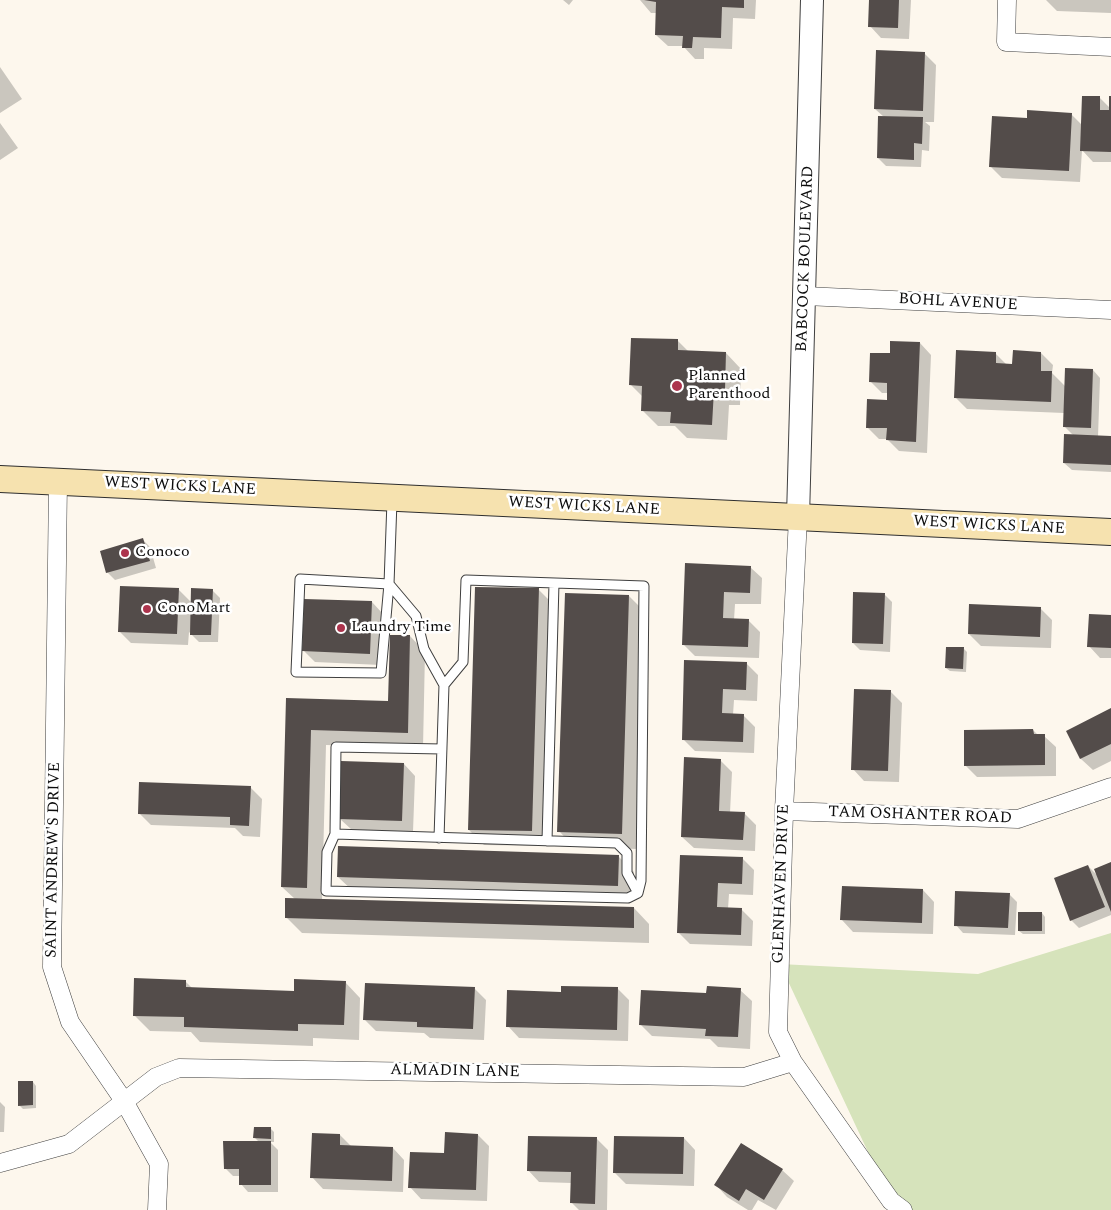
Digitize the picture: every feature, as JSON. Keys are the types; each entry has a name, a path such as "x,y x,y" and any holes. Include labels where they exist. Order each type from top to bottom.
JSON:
{"main road":[{"name":"WEST WICKS LANE","path":"0,479 1111,532"}],"street":[{"name":"BABCOCK BOULEVARD","path":"798,517 812,0"},
{"path":"1008,0 1006,42 1111,47"},
{"name":"BOHL AVENUE","path":"805,296 1111,310"},
{"name":"SAINT ANDREW'S DRIVE","path":"58,481 52,967 70,1022 124,1101 159,1164 157,1210"},
{"name":"GLENHAVEN DRIVE","path":"798,517 784,811 778,1032 793,1062 891,1201 904,1210"},
{"name":"TAM OSHANTER ROAD","path":"784,811 1018,819 1111,787"},
{"name":"ALMADIN LANE","path":"0,1164 69,1144 156,1077 179,1068 744,1077 793,1062"}],"lane":[{"path":"392,497 389,584 381,673 296,672 300,579 389,584 416,616 424,650 444,685 439,838"},
{"path":"442,749 336,747 335,834 327,852 326,891 628,898 638,893 641,881 644,586 466,580 463,662 444,685"},
{"path":"547,841 554,583"},
{"path":"335,834 617,843 627,853 627,873 638,893"}],"green space":[{"path":"1111,933 1111,1210 892,1210 891,1201 780,964 978,974"}],"building":[{"path":"644,0 744,0 744,8 722,7 721,38 693,37 692,48 682,48 683,36 655,35 656,2"},
{"path":"869,0 899,0 898,28 868,27"},
{"path":"876,50 925,52 923,111 874,109"},
{"path":"1082,96 1100,96 1100,110 1109,110 1109,96 1111,96 1111,152 1080,151"},
{"path":"1027,110 1072,113 1069,171 989,167 992,116 1027,118"},
{"path":"878,116 923,117 922,144 914,143 914,160 877,158"},
{"path":"631,338 678,339 678,350 726,352 725,390 714,390 712,425 670,423 671,412 641,411 642,386 629,385"},
{"path":"890,341 920,342 916,442 886,440 887,428 866,428 867,399 887,400 887,383 869,382 870,353 890,353"},
{"path":"956,350 996,352 996,363 1012,364 1013,350 1041,352 1041,371 1052,371 1051,402 954,398"},
{"path":"1065,368 1093,369 1091,428 1063,427"},
{"path":"1064,434 1111,436 1111,465 1063,463"},
{"path":"143,538 150,561 106,573 100,551"},
{"path":"685,563 751,566 750,593 724,592 723,618 749,619 748,647 682,645"},
{"path":"120,586 179,588 177,634 118,632"},
{"path":"475,587 539,588 532,831 468,830"},
{"path":"191,588 213,589 211,635 190,635"},
{"path":"853,592 885,593 883,644 852,643"},
{"path":"565,593 629,595 622,834 557,832"},
{"path":"304,599 372,601 370,654 302,651"},
{"path":"969,604 1041,607 1040,637 968,634"},
{"path":"1089,614 1111,615 1111,648 1087,647"},
{"path":"390,635 410,635 408,733 311,730 307,888 281,887 286,698 388,701"},
{"path":"946,647 964,647 963,669 945,668"},
{"path":"684,660 747,662 746,690 723,689 722,713 744,714 743,742 682,740"},
{"path":"854,689 891,690 888,771 851,770"},
{"path":"1111,708 1111,744 1080,759 1066,731"},
{"path":"1033,729 1034,734 1045,734 1045,765 964,766 964,730"},
{"path":"684,757 721,759 719,811 745,812 743,840 681,837"},
{"path":"341,761 404,763 402,821 339,819"},
{"path":"139,782 251,786 249,826 230,825 230,817 138,814"},
{"path":"338,846 619,855 618,886 337,877"},
{"path":"680,855 743,857 742,884 718,883 717,907 742,908 741,935 677,933"},
{"path":"1111,862 1111,912 1094,869"},
{"path":"1088,865 1105,907 1070,921 1054,878"},
{"path":"842,886 923,889 922,923 840,920"},
{"path":"955,891 1010,893 1008,928 954,926"},
{"path":"285,898 634,907 634,928 285,918"},
{"path":"1018,912 1042,912 1042,931 1018,931"},
{"path":"134,978 186,980 186,987 294,991 294,979 346,981 344,1025 298,1024 298,1031 184,1027 184,1017 133,1016"},
{"path":"365,983 475,987 473,1029 417,1027 417,1022 363,1020"},
{"path":"561,986 618,987 617,1030 506,1027 507,990 561,992"},
{"path":"707,986 741,988 738,1037 705,1036 706,1029 639,1025 641,990 706,993"},
{"path":"18,1081 33,1081 33,1105 18,1106"},
{"path":"254,1127 271,1127 271,1139 253,1138"},
{"path":"445,1132 478,1134 476,1190 408,1188 410,1152 444,1153"},
{"path":"312,1133 340,1134 340,1145 393,1147 392,1181 310,1178"},
{"path":"528,1136 597,1137 595,1204 570,1203 571,1172 527,1171"},
{"path":"614,1136 684,1137 683,1174 613,1173"},
{"path":"223,1141 271,1141 271,1185 239,1185 239,1169 224,1169"},
{"path":"741,1143 783,1169 764,1200 746,1189 739,1201 714,1185"}],"place":[{"name":"Planned Parenthood","path":"677,386"},
{"name":"Conoco","path":"125,553"},
{"name":"ConoMart","path":"147,609"},
{"name":"Laundry Time","path":"341,628"}]}
